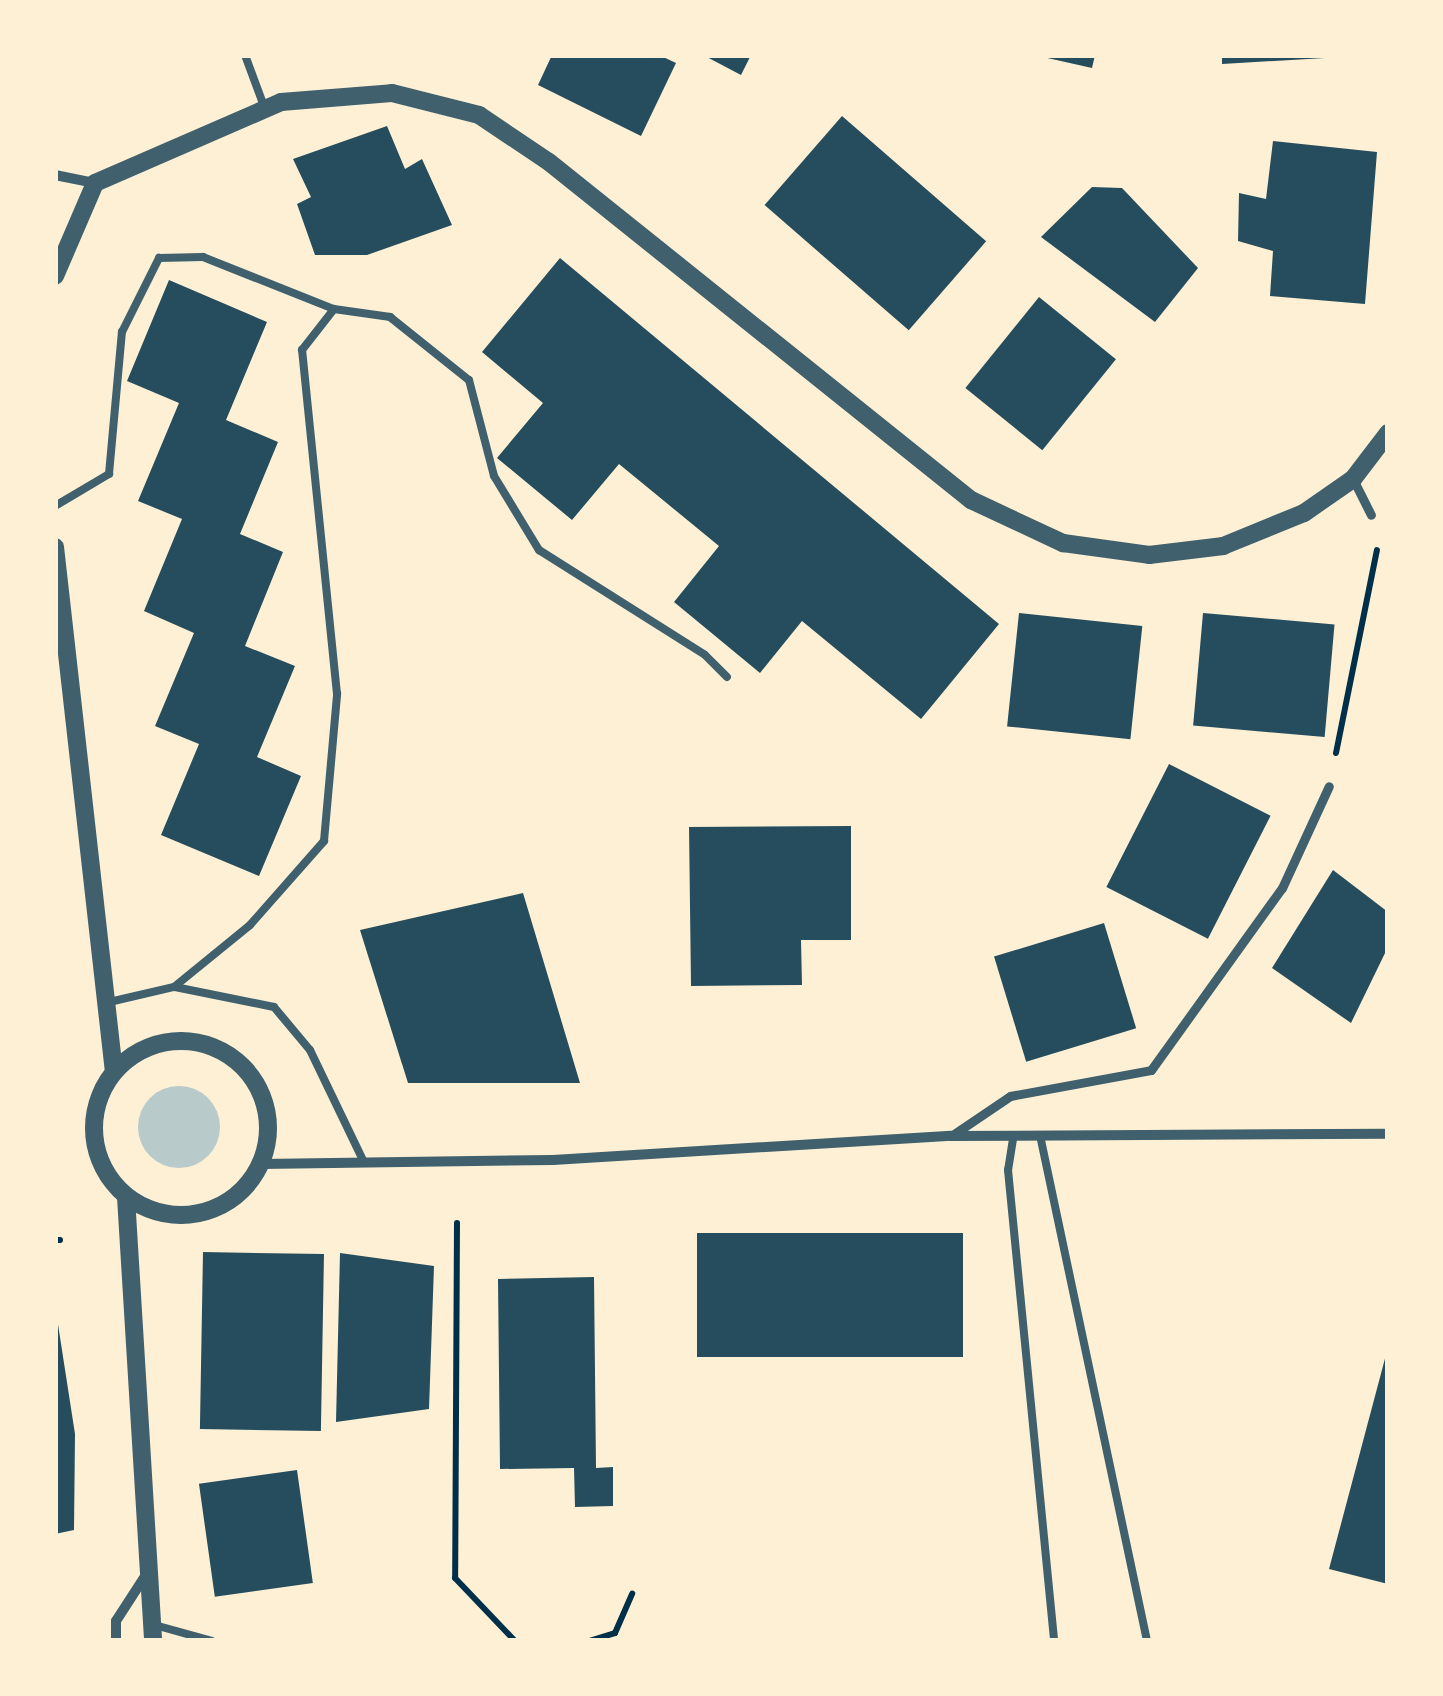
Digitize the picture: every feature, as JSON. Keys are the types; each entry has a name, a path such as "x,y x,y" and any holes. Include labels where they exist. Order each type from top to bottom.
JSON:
{"street":[{"path":"55,175 96,183 264,109 392,93 479,116 550,162 971,500 1064,543 1149,555 1223,546 1304,513 1353,479 1388,434"},
{"path":"55,276 96,183"},
{"path":"1353,479 1370,515"},
{"path":"55,547 114,1072"},
{"path":"952,1136 1010,1096 1151,1070 1282,888 1329,786"},
{"path":"167,1042 199,1042 228,1054 251,1075 265,1103 268,1134 261,1164 243,1190 216,1209 186,1216 154,1213 126,1197 96,1151 93,1122 114,1072 138,1052 167,1042"},
{"path":"261,1164 553,1160 952,1136 1041,1140 1388,1134"},
{"path":"126,1197 153,1564 152,1632"},
{"path":"116,1641 116,1620 153,1564"}],"lane":[{"path":"245,55 264,109"},
{"path":"55,506 109,474 122,332 159,258 203,257 334,309 390,317 469,380 494,476 538,550 705,656 727,677"},
{"path":"174,987 250,925 324,841 337,694 302,350 334,309"},
{"path":"105,1003 174,987 274,1007 310,1050 364,1160"},
{"path":"1013,1138 1008,1170 1054,1641"},
{"path":"1041,1140 1147,1641"},
{"path":"152,1632 212,1641"}],"path":[{"path":"1329,786 1374,576 1379,538 1370,515"},
{"path":"458,1223 455,1578 515,1641"},
{"path":"589,1641 615,1633 632,1594"}],"shaded area":[{"path":"179,1086 208,1098 220,1127 208,1156 179,1168 150,1156 138,1127 150,1098"}],"building":[{"path":"552,55 659,55 676,63 641,136 538,85"},
{"path":"703,55 751,55 741,75"},
{"path":"1034,55 1095,55 1092,68"},
{"path":"1222,55 1325,55 1325,58 1222,64"},
{"path":"842,116 986,241 909,330 765,205"},
{"path":"387,126 405,169 422,159 452,225 367,255 315,255 297,204 311,197 293,159"},
{"path":"1273,141 1377,152 1365,304 1270,296 1273,251 1238,241 1239,193 1266,199"},
{"path":"1092,187 1122,188 1198,268 1155,322 1041,237"},
{"path":"560,258 999,624 921,719 802,621 760,673 674,602 719,546 619,464 572,520 497,458 543,403 482,352"},
{"path":"169,280 267,322 226,420 278,442 240,534 283,552 245,646 295,666 257,757 301,776 259,876 161,835 199,744 155,726 194,633 144,611 182,519 138,501 179,403 127,381"},
{"path":"1039,297 1116,359 1042,450 965,388"},
{"path":"1019,613 1142,626 1130,739 1007,726"},
{"path":"1203,613 1334,625 1325,737 1193,726"},
{"path":"1169,764 1271,816 1208,939 1106,887"},
{"path":"851,826 851,940 801,940 802,985 691,986 689,827"},
{"path":"1333,870 1388,912 1388,947 1351,1023 1272,968"},
{"path":"523,893 580,1083 408,1083 360,930"},
{"path":"1104,923 1136,1028 1026,1062 994,957"},
{"path":"697,1233 963,1233 963,1357 697,1357"},
{"path":"203,1252 324,1254 321,1431 200,1429"},
{"path":"340,1253 434,1266 429,1409 336,1422"},
{"path":"594,1277 596,1468 613,1467 613,1506 575,1507 574,1468 500,1469 498,1279"},
{"path":"55,1305 75,1434 74,1530 55,1534"},
{"path":"1388,1352 1388,1584 1329,1569"},
{"path":"297,1470 313,1583 215,1597 199,1484"}]}
